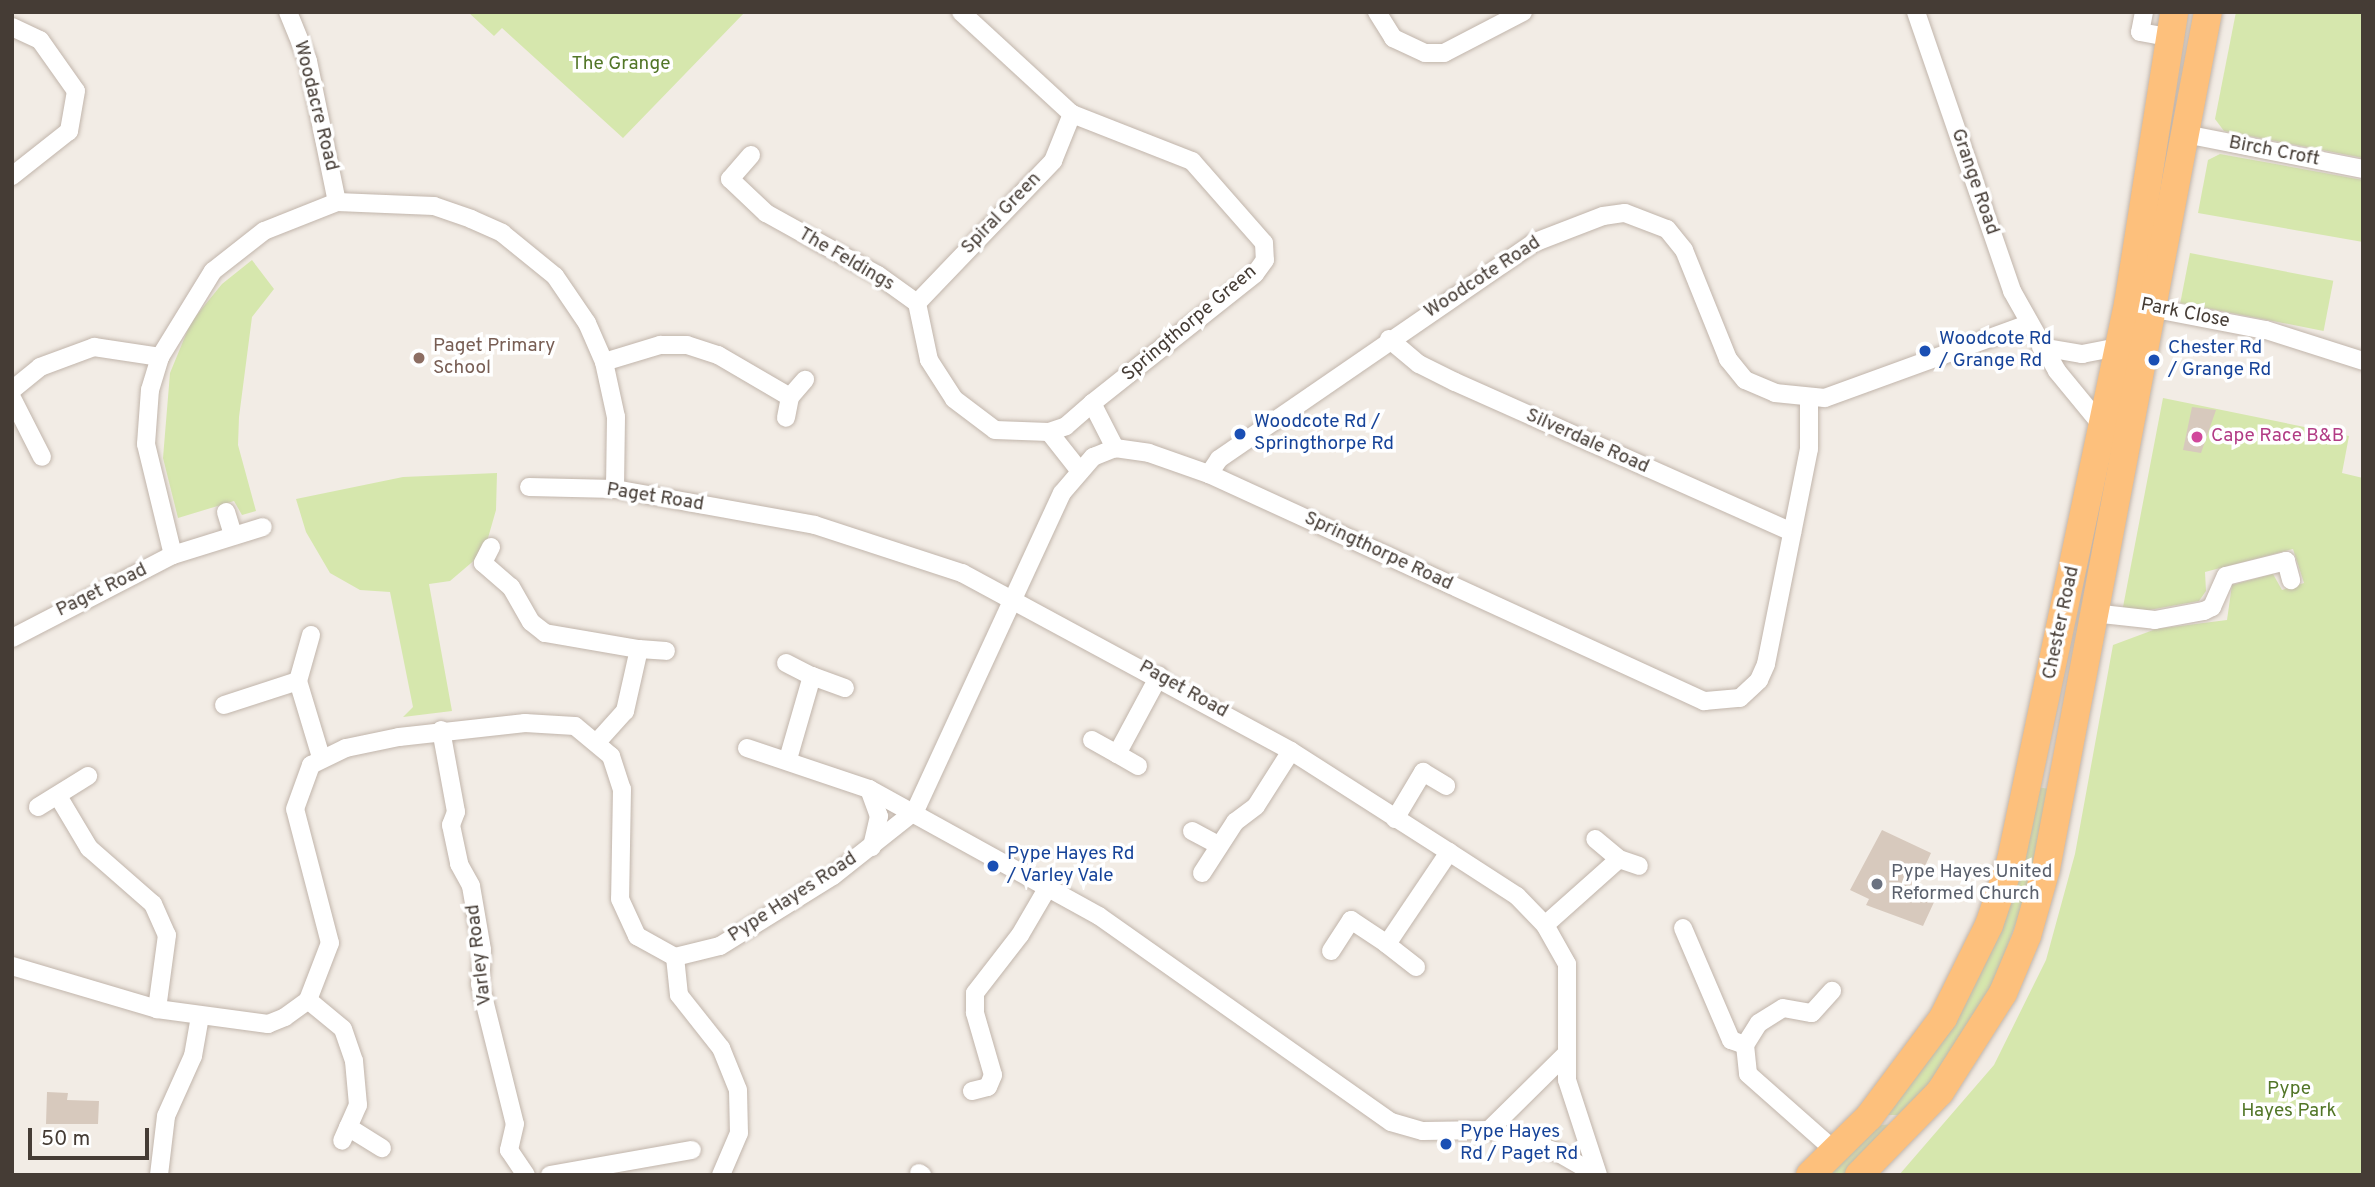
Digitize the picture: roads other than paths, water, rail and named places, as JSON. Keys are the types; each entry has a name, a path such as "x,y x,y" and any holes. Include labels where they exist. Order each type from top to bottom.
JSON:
{"highway":[{"name":"Chester Road","path":"1810,1175 1835,1151 1921,1052 1963,982 2011,860 2028,777 2107,474 2139,306 2185,134 2208,12"},
{"name":"Chester Road","path":"1859,1175 1940,1092 2003,993 2027,936 2046,869 2093,613 2107,474 2103,427 2119,347 2139,306 2171,25"},
{"path":"2028,777 2060,783"}],"street":[{"name":"Woodacre Road","path":"288,12 309,61 337,202"},
{"name":"Springthorpe Green","path":"961,12 1072,114 1192,161 1258,232 1265,260 1161,352 1092,403 1066,426 1049,432"},
{"path":"1377,12 1393,38 1425,53 1454,49 1522,12"},
{"name":"Grange Road","path":"1916,12 2028,324 2041,347 2103,427"},
{"path":"2144,12 2140,32 2171,25"},
{"path":"12,27 40,40 76,91 69,131 12,176"},
{"name":"Spiral Green","path":"917,303 1053,161 1072,114"},
{"name":"Birch Croft","path":"2185,134 2363,169"},
{"name":"The Feldings","path":"751,155 730,179 766,213 878,275 917,303"},
{"path":"173,555 146,444 150,390 160,357 213,271 264,231 337,202 434,206 502,233 555,276 587,323 604,362 616,416 615,489"},
{"name":"Woodcote Road","path":"1209,474 1219,459 1389,339 1533,243 1577,223 1625,213 1667,229 1684,250 1716,336 1745,380 1809,400"},
{"path":"917,303 929,360 954,399 995,430 1049,432 1079,470"},
{"name":"Park Close","path":"2139,306 2266,330 2363,361"},
{"path":"1809,400 1864,387 2028,324"},
{"name":"Silverdale Road","path":"1389,339 1419,364 1455,382 1793,532"},
{"path":"604,362 660,345 687,345 718,355 790,397"},
{"path":"12,390 40,367 94,347 160,357"},
{"path":"2041,347 2082,354 2119,347"},
{"path":"786,418 790,397 805,380"},
{"path":"12,398 42,457"},
{"name":"Springthorpe Road","path":"1115,448 1149,453 1209,474 1704,701 1740,698 1759,680 1809,449 1809,400"},
{"path":"915,811 1011,597 1062,493 1079,470 1115,448 1092,403"},
{"name":"Paget Road","path":"529,487 615,489 815,526 911,554 1011,597 1159,676 1291,751 1449,852 1517,897 1545,925 1567,964 1565,1055 1572,1104 1597,1175"},
{"path":"226,512 233,535"},
{"name":"Paget Road","path":"12,638 173,555 263,527"},
{"path":"491,547 477,569 512,587 531,622 545,633 666,651"},
{"path":"2093,613 2155,620 2204,611 2212,607 2226,576 2286,561 2291,580"},
{"path":"12,966 157,1009 200,1017 268,1024 308,1000 330,943 295,809 316,761 298,681 311,635"},
{"path":"598,741 625,711 639,649"},
{"path":"786,663 845,688"},
{"path":"788,759 812,676"},
{"path":"1117,754 1159,676"},
{"path":"224,705 298,681"},
{"path":"316,761 441,730 552,723 575,726 598,741 611,756 622,789 617,877 626,922 653,949 675,957 680,995 721,1048 738,1090 739,1133 721,1175"},
{"name":"Varley Road","path":"441,730 456,812 451,825 459,864 471,886 482,950 480,984 514,1124 509,1150 526,1175"},
{"path":"1092,740 1138,766"},
{"path":"747,748 788,759 869,789 915,811 1048,887 1119,929 1391,1122 1423,1131 1489,1130 1557,1152 1597,1175"},
{"path":"1202,873 1235,822 1256,806 1291,751"},
{"path":"1395,819 1423,772 1446,786"},
{"path":"38,807 88,776"},
{"name":"Pype Hayes Road","path":"869,789 879,816 872,847"},
{"path":"58,796 89,848 153,904 167,935 157,1009"},
{"name":"Pype Hayes Road","path":"675,957 720,946 872,847 915,811"},
{"path":"1192,831 1218,845"},
{"path":"1595,839 1619,859 1639,866"},
{"path":"1387,944 1449,852"},
{"path":"1545,925 1619,859"},
{"path":"972,1091 988,1087 993,1075 966,994 1020,935 1048,887"},
{"path":"1331,951 1351,920 1416,967"},
{"path":"1683,928 1731,1040 1745,1045"},
{"path":"1832,991 1812,1013 1783,1008 1759,1023 1745,1045 1748,1074 1835,1151"},
{"path":"308,1000 343,1029 350,1050 358,1105 345,1134 382,1148"},
{"path":"159,1175 160,1144 177,1085 193,1056 200,1017"},
{"path":"1489,1130 1565,1055"},
{"path":"550,1175 621,1169 692,1150"}],"place":[{"name":"Woodcote Rd / Grange Rd","path":"1925,351"},
{"name":"Paget Primary School","path":"419,358"},
{"name":"Chester Rd / Grange Rd","path":"2154,360"},
{"name":"Woodcote Rd / Springthorpe Rd","path":"1240,434"},
{"name":"Cape Race B&B","path":"2197,437"},
{"name":"Pype Hayes Rd / Varley Vale","path":"993,866"},
{"name":"Pype Hayes United Reformed Church","path":"1877,884"},
{"name":"Pype Hayes Rd / Paget Rd","path":"1446,1144"}],"park label":[{"name":"The Grange","path":"621,65"},
{"name":"Pype Hayes Park","path":"2289,1101"}]}
